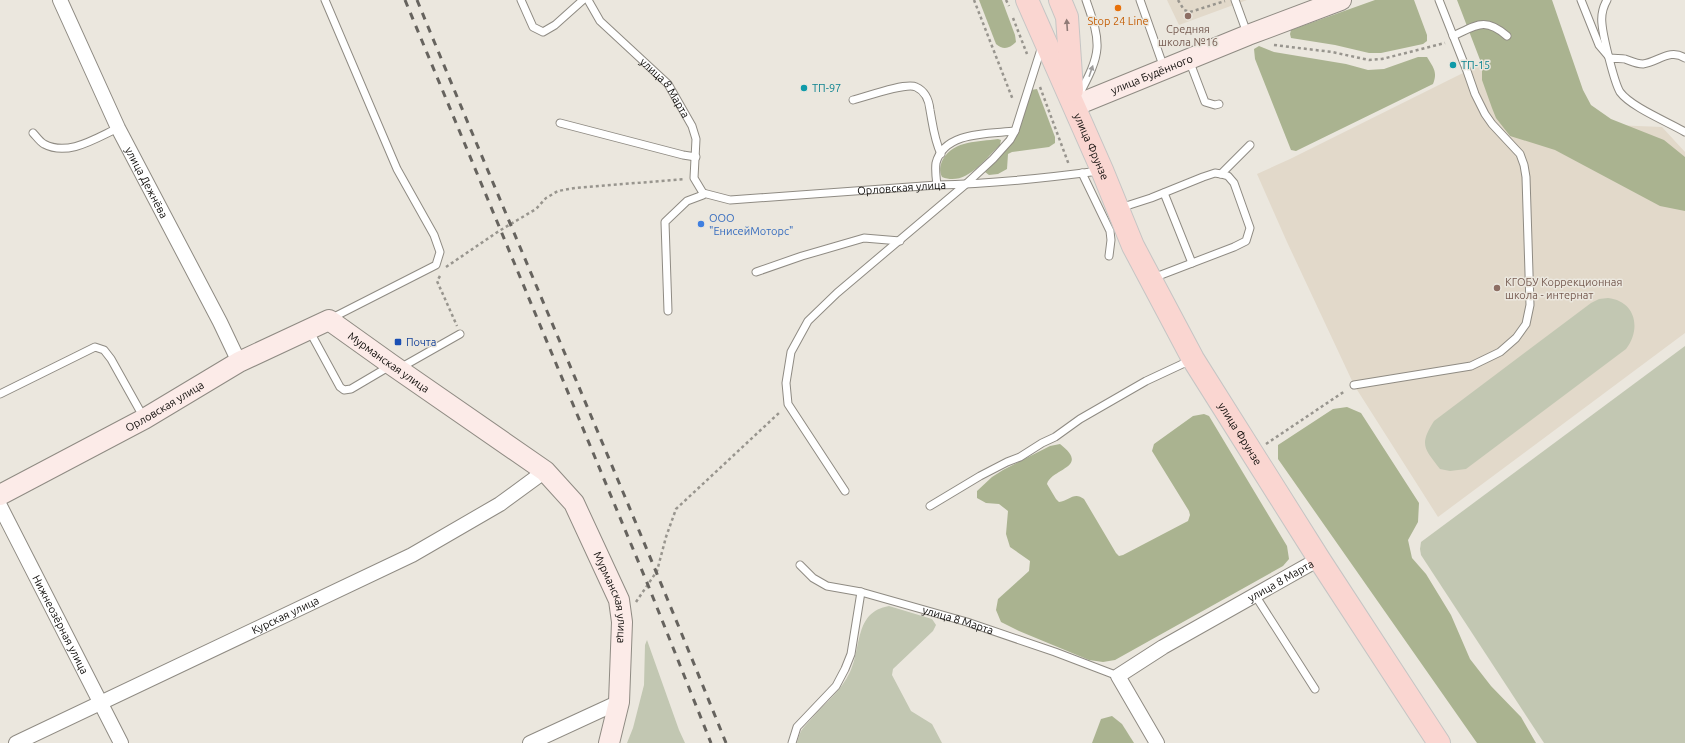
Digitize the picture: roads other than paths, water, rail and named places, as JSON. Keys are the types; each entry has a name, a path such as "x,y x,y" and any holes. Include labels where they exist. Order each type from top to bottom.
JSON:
{"main road":[{"name":"улица Фрунзе","path":"1060,0 1067,17 1074,106"},
{"name":"улица Будённого","path":"1074,106 1248,35 1341,0"},
{"name":"улица Фрунзе","path":"1016,7 1044,40 1074,106 1092,172 1117,208 1132,246 1193,359 1318,559 1439,743"},
{"name":"Орловская улица","path":"0,495 144,419 239,362 329,320"},
{"name":"Мурманская улица","path":"329,320 545,471 574,503 619,600 622,622 619,702 609,743"}],"street":[{"name":"улица Дежнёва","path":"60,0 118,128 239,362"},
{"name":"Курская улица","path":"16,743 101,704 412,554 500,504 545,471"},
{"name":"Нижнеозёрная улица","path":"0,506 121,743"},
{"name":"улица 8 Марта","path":"1118,676 1163,647 1318,559"},
{"path":"1118,676 1157,743"},
{"path":"530,743 619,702"}],"lane":[{"path":"325,0 397,169 434,235 440,252 439,260 436,265 329,320"},
{"path":"521,0 533,27 544,32 555,25 583,0"},
{"name":"улица 8 Марта","path":"588,0 600,21 668,84 692,126 696,139 694,178 703,193"},
{"path":"1074,106 1089,76 1097,50 1097,34 1086,0"},
{"path":"1140,0 1164,69"},
{"path":"1235,0 1248,35"},
{"path":"1354,385 1471,366 1500,352 1516,338 1526,324 1530,305 1526,177 1524,165 1520,154 1502,136 1485,114 1475,94 1439,0"},
{"path":"1581,0 1599,45 1610,58 1617,60 1623,58 1634,63 1644,64 1667,55 1680,54 1685,58"},
{"path":"1607,0 1602,14 1602,24 1620,92 1638,107 1685,132"},
{"path":"1454,38 1480,24 1490,25 1507,36"},
{"path":"845,491 788,404 786,383 791,352 808,321 838,293 966,184 993,159 1010,140 1015,132 1033,69 1044,40"},
{"path":"1189,59 1205,102 1215,105 1219,104"},
{"path":"853,100 904,86 915,86 926,95 930,109 935,142 941,154"},
{"path":"560,123 683,155 696,157"},
{"path":"33,133 42,144 57,149 76,147 118,128"},
{"path":"937,185 937,162 947,145 965,137 1015,132"},
{"path":"1221,174 1250,145"},
{"path":"1092,172 1110,231 1111,240 1109,256"},
{"name":"Орловская улица","path":"703,193 730,200 966,184 1092,172"},
{"path":"1117,208 1131,205 1215,173 1228,176 1234,183 1250,228 1246,241 1234,247 1150,278"},
{"path":"668,311 665,222 687,200 703,195 703,193"},
{"path":"1164,193 1192,263"},
{"path":"756,272 802,256 864,238 900,241"},
{"path":"309,329 340,387 344,390 351,389 460,334"},
{"path":"0,394 95,347 104,350 112,359 144,419"},
{"path":"930,506 987,473 1020,457 1042,443 1055,437 1080,419 1146,381 1193,359"},
{"name":"улица 8 Марта","path":"800,564 813,578 827,586 861,592 967,622 1055,652 1118,676"},
{"path":"792,743 797,727 836,686 846,669 853,646 861,592"},
{"path":"1255,595 1315,689"}],"railway":[{"path":"405,0 648,585 711,743"},
{"path":"417,0 650,557 726,743"}],"place":[{"name":"Stop 24 Line","path":"1118,8"},
{"name":"Средняя школа №16","path":"1188,16"},
{"name":"ТП-15","path":"1453,65"},
{"name":"ТП-97","path":"804,88"},
{"name":"ООО \"ЕнисейМоторс\"","path":"701,224"},
{"name":"КГОБУ Коррекционная школа - интернат","path":"1497,288"},
{"name":"Почта","path":"398,342"}]}
